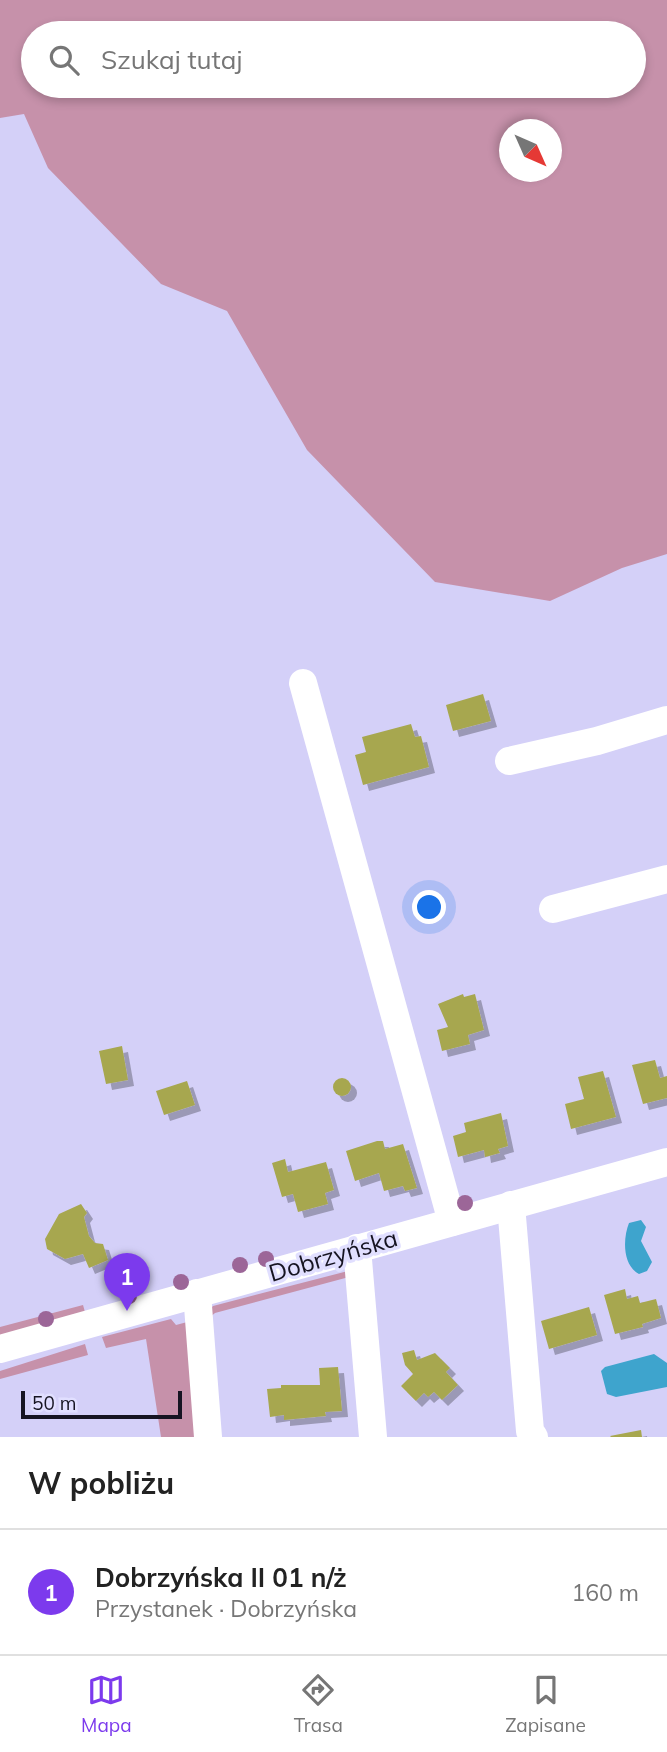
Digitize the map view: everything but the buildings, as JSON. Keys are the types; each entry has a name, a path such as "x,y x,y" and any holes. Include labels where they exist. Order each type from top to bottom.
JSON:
{"street":[{"path":"303,683 452,1222"},
{"path":"509,761 597,741 667,720"},
{"path":"553,909 667,879"},
{"name":"Dobrzyńska","path":"0,1349 667,1162"},
{"path":"511,1205 530,1431 534,1437"},
{"path":"357,1248 373,1437"},
{"path":"197,1293 208,1437"}],"shaded area":[{"path":"0,0 667,0 667,554 622,568 550,601 435,582 307,450 227,311 161,284 48,168 24,114 0,118"},
{"path":"348,1271 349,1277 215,1313 209,1318 203,1317 213,1306"},
{"path":"83,1305 85,1312 0,1336 0,1327"},
{"path":"171,1319 176,1325 191,1321 201,1437 161,1437 146,1339 106,1348 102,1337"},
{"path":"85,1344 88,1355 0,1379 0,1371"}],"water":[{"path":"641,1220 646,1227 641,1241 652,1262 647,1271 639,1274 629,1264 625,1243 629,1223"},
{"path":"654,1354 667,1363 667,1387 616,1397 607,1394 601,1371 605,1367"}],"place":[{"name":"Dobrzyńska II 01 n/ż","path":"127,1311"}]}
